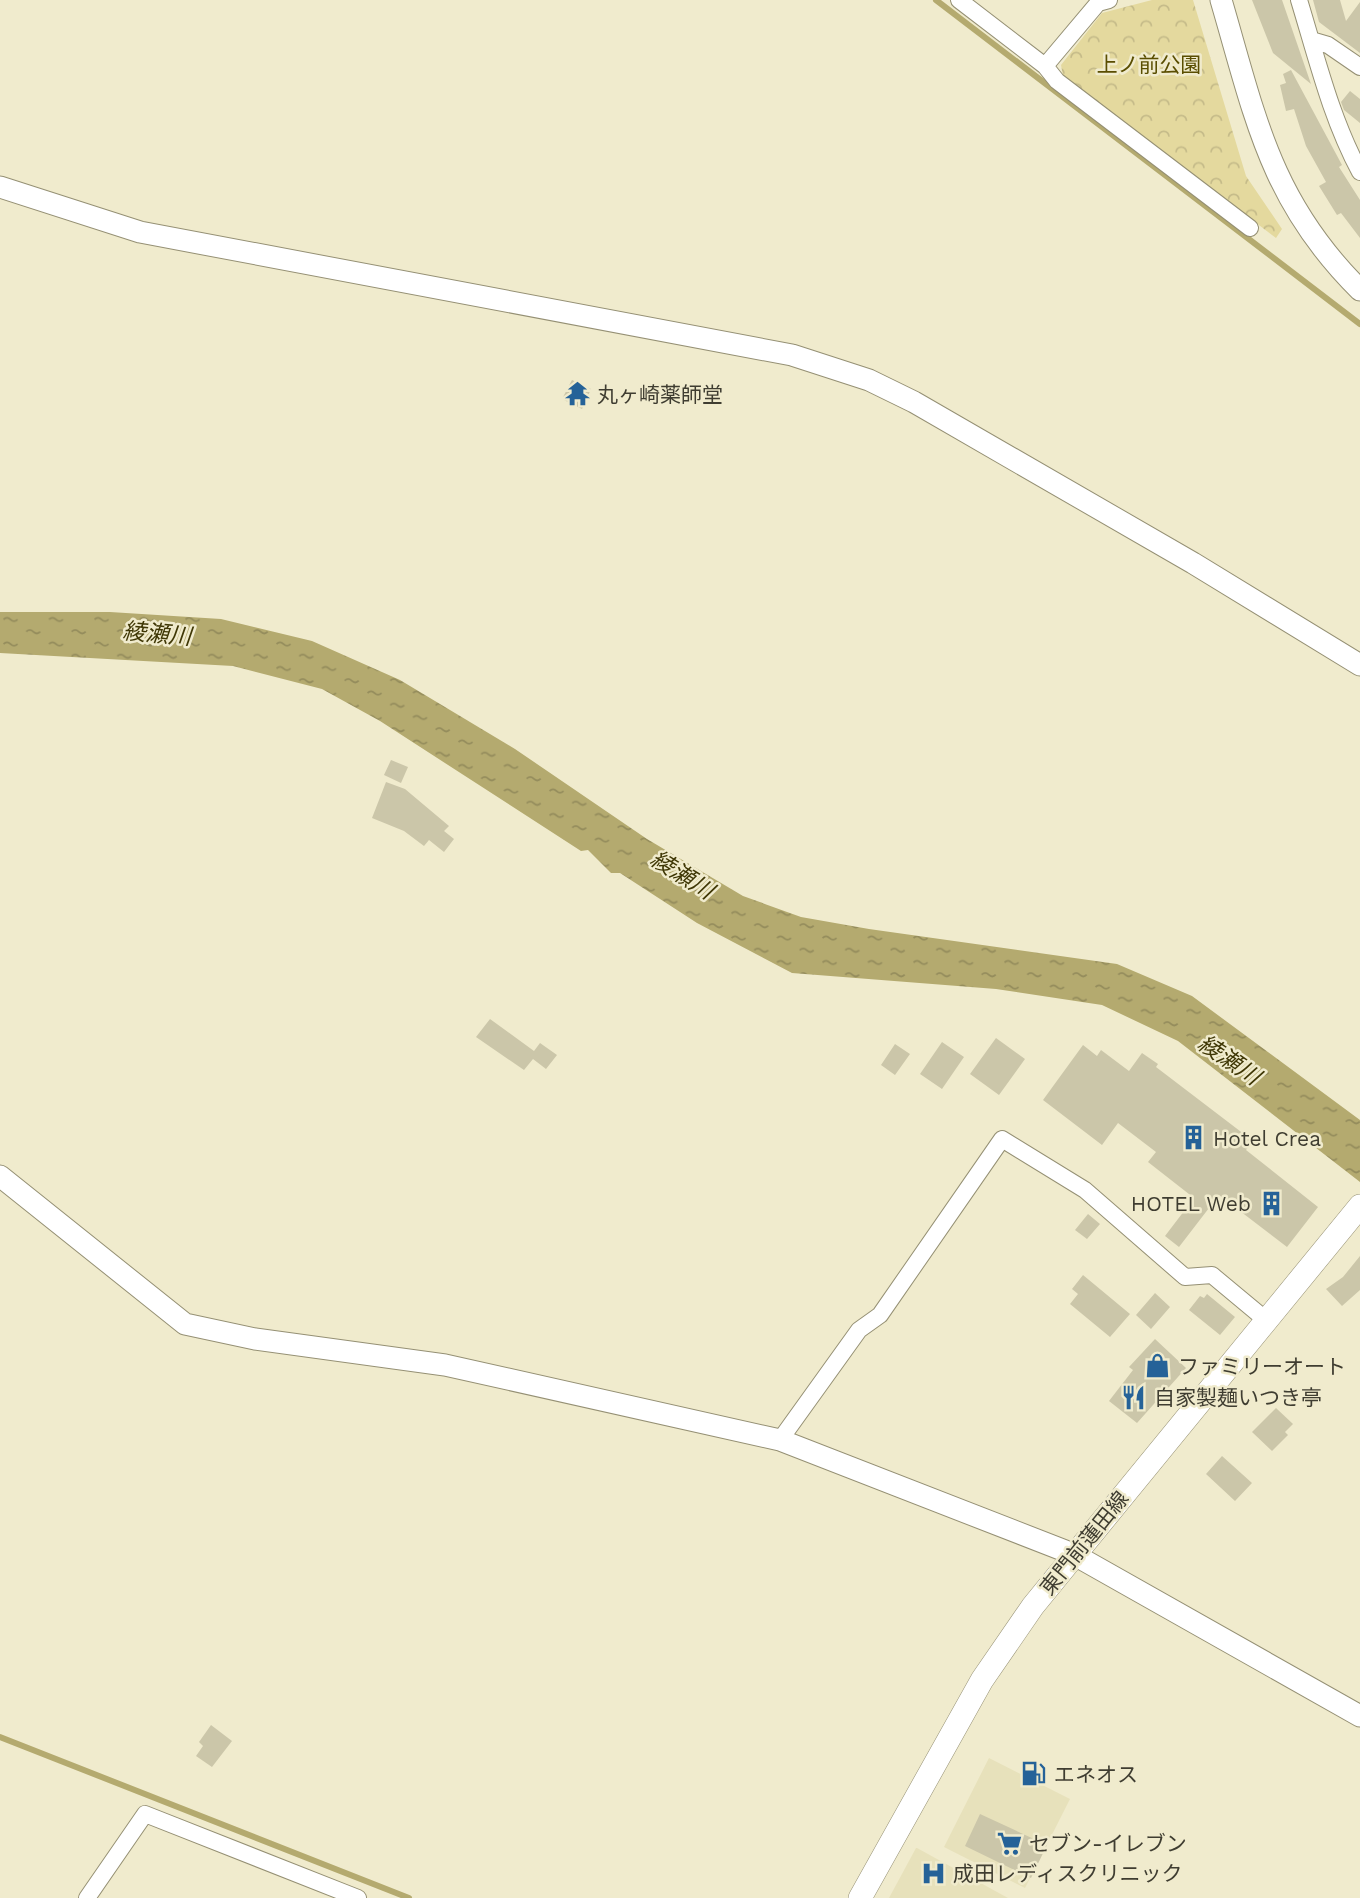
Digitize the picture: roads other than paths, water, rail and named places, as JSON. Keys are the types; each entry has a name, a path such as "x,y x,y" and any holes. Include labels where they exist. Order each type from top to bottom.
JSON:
{"main road":[{"name":"東門前蓮田線","path":"860,1898 982,1680 1033,1606 1355,1212"}],"street":[{"path":"959,0 1045,66 1057,81 1250,228"},
{"path":"1045,66 1098,3 1109,0"},
{"path":"1222,0 1271,165 1310,234 1360,290"},
{"path":"1299,0 1326,93 1347,148 1360,173"},
{"path":"1311,40 1328,45 1360,67"},
{"path":"0,187 140,232 732,343 792,355 845,371 914,402 1193,563 1360,665"},
{"path":"780,1440 859,1330 880,1315 1002,1139 1085,1190 1185,1277 1213,1275 1266,1320"},
{"path":"0,1176 185,1324 255,1339 445,1364 780,1440 1073,1554 1360,1716"},
{"path":"87,1898 145,1814 358,1898"}],"water":[{"name":"綾瀬川","path":"0,612 110,612 221,619 312,641 400,680 515,749 647,839 743,896 801,917 1117,964 1192,996 1360,1120 1360,1182 1178,1041 1102,1005 996,989 792,973 697,923 620,873 611,873 588,850 581,851 380,721 322,689 233,666 0,653"}],"waterway":[{"path":"936,0 1360,324"},
{"path":"0,1737 409,1898"}],"place":[{"name":"丸ヶ崎薬師堂","path":"577,394"},
{"name":"Hotel Crea","path":"1193,1138"},
{"name":"HOTEL Web","path":"1271,1203"},
{"name":"ファミリーオート","path":"1158,1366"},
{"name":"自家製麺いつき亭","path":"1134,1397"},
{"name":"エネオス","path":"1034,1774"},
{"name":"セブン-イレブン","path":"1009,1843"},
{"name":"成田レディスクリニック","path":"933,1873"}],"park label":[{"name":"上ノ前公園","path":"1149,64"}]}
